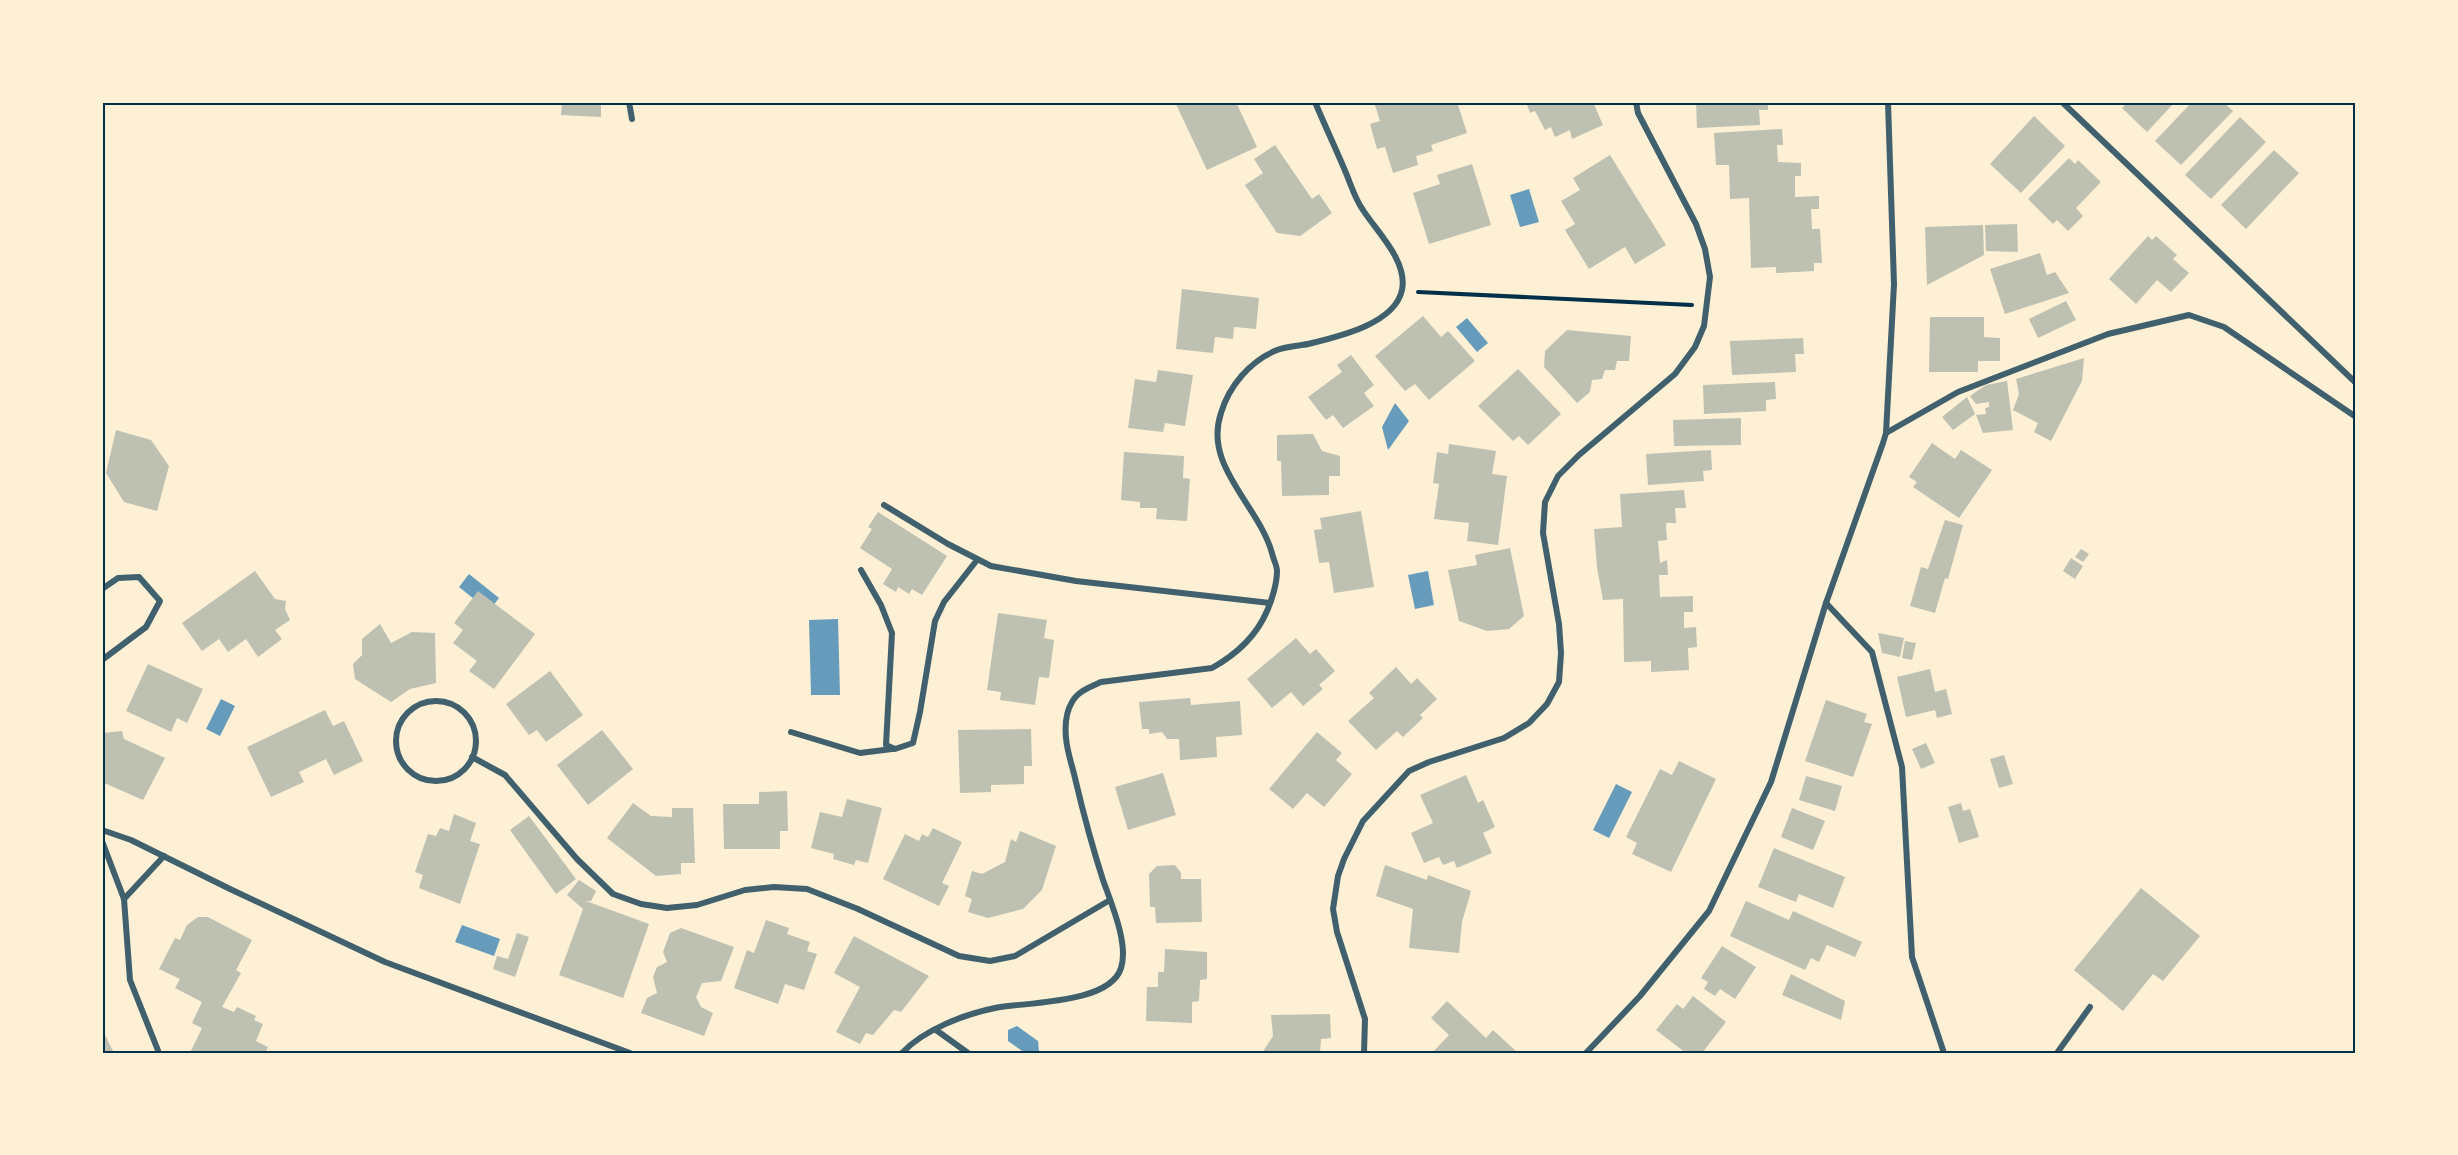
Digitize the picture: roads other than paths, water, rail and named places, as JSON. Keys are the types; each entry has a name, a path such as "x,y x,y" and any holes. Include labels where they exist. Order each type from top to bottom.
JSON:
{"street":[{"path":"629,102 632,119"},
{"path":"902,1053 909,1045 963,1018 994,1008 1074,997 1098,990 1114,980 1121,970 1123,958 1118,926 1085,820 1066,739 1067,718 1072,702 1084,689 1101,682 1212,668 1227,660 1249,641 1263,621 1270,603 1277,571 1262,525 1223,464 1216,440 1221,413 1232,388 1248,368 1277,350 1313,343 1376,323 1391,309 1402,291 1402,276 1398,262 1361,207 1315,102"},
{"path":"1364,1053 1365,1019 1337,932 1334,909 1338,876 1344,859 1363,821 1409,771 1429,762 1504,738 1529,723 1547,704 1559,682 1561,653 1559,624 1543,533 1545,502 1558,476 1579,455 1675,374 1695,347 1704,326 1710,277 1702,241 1696,224 1655,149 1638,113 1636,102"},
{"path":"1586,1053 1640,996 1708,910 1772,782 1826,603 1886,433 1894,284 1888,102"},
{"path":"2062,102 2356,383"},
{"path":"1886,433 1968,388 2108,334 2189,315 2224,327 2356,417"},
{"path":"884,505 976,560 1011,570 1076,581 1270,603"},
{"path":"791,732 860,753 906,747 913,743 921,712 934,621 944,602 976,560"},
{"path":"861,570 881,605 892,633 886,745 895,748"},
{"path":"102,589 118,578 139,577 160,601 146,627 102,660"},
{"path":"1826,603 1872,652 1902,767 1912,957 1944,1053"},
{"path":"430,702 444,702 457,708 467,717 474,729 476,738 472,758 459,774 446,780 430,781 417,776 406,768 399,756 396,742 398,729 405,717 417,706 430,702"},
{"path":"472,758 505,775 577,860 614,894 641,904 667,908 697,905 746,890 774,887 807,889 858,909 959,956 990,961 1015,956 1110,900"},
{"path":"102,830 131,840 385,962 630,1053"},
{"path":"102,841 124,899 130,980 159,1053"},
{"path":"124,899 164,856"},
{"path":"2057,1053 2090,1006"},
{"path":"936,1030 968,1053"}],"water":[{"path":"1529,189 1539,222 1520,227 1510,195"},
{"path":"1467,318 1488,343 1477,352 1456,327"},
{"path":"1395,403 1409,421 1388,450 1382,427"},
{"path":"1428,571 1434,605 1415,609 1408,575"},
{"path":"469,574 499,598 489,611 459,587"},
{"path":"838,619 840,695 811,695 809,620"},
{"path":"221,699 235,706 220,736 206,729"},
{"path":"1616,784 1632,792 1609,838 1593,830"},
{"path":"462,925 500,939 494,956 455,942"},
{"path":"1017,1026 1038,1041 1039,1051 1025,1053 1008,1041 1008,1030"}]}
